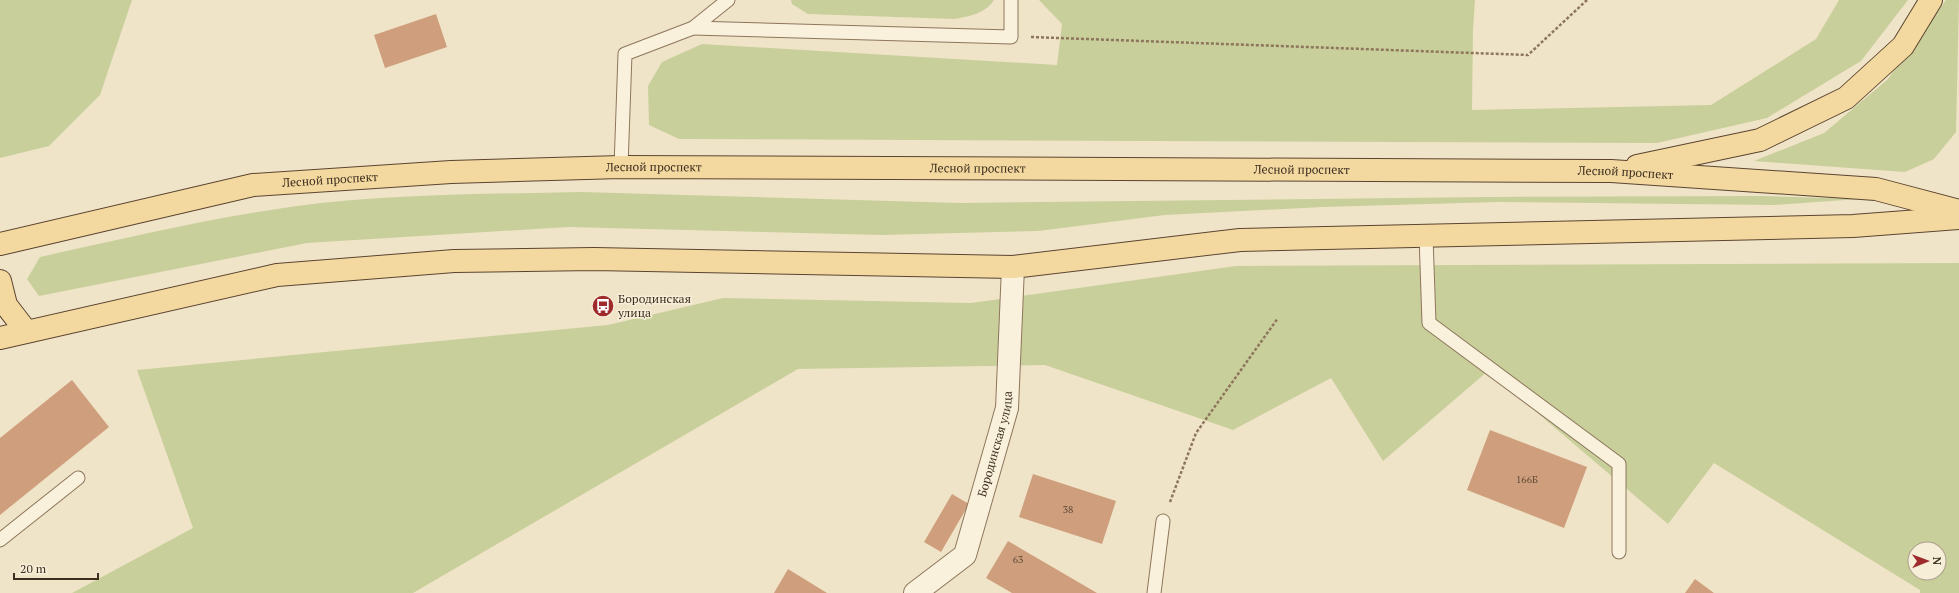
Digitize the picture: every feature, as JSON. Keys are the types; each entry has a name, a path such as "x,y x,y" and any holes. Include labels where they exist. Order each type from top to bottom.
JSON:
{"main road":[{"path":"1611,171 1760,140 1846,98 1903,46 1931,0"},
{"name":"Лесной проспект","path":"1,250 253,185 451,172 621,167 1611,171 1876,189 1959,211"},
{"path":"0,338 277,275 454,261 594,259 1012,267 1240,240 1853,226 1959,218"},
{"path":"0,281 6,305 26,331"}],"street":[{"name":"Бородинская улица","path":"915,593 965,555 1007,408 1012,267"}],"lane":[{"path":"621,167 625,54 693,28 728,0"},
{"path":"693,28 1011,37 1011,0"},
{"path":"1426,236 1429,323 1619,464 1619,552"},
{"path":"0,540 78,478"},
{"path":"1154,593 1163,521"}],"path":[{"path":"1011,37 1528,55 1587,0"},
{"path":"1163,521 1196,433 1278,318"}],"green space":[{"path":"0,0 132,0 100,95 49,146 0,158"},
{"path":"791,0 994,0 982,11 971,16 954,19 808,14 792,4"},
{"path":"1039,0 1475,0 1472,110 1711,105 1816,39 1839,0 1908,0 1861,61 1767,118 1657,143 679,139 649,125 648,86 662,62 702,44 1057,65 1062,24"},
{"path":"1946,0 1959,0 1956,132 1934,159 1905,172 1754,161 1824,133 1887,80"},
{"path":"581,192 960,203 1486,197 1763,196 1860,199 1774,205 1498,202 1323,207 1165,215 1038,231 882,235 568,227 307,243 39,296 27,279 40,257 232,216 297,206 367,199 474,194"},
{"path":"1959,263 1959,593 1920,593 1920,590 1714,463 1668,524 1488,371 1383,461 1331,378 1233,430 1045,365 798,369 413,593 72,593 193,528 137,370 608,325 723,298 971,303 1236,266"}],"building":[{"path":"436,14 447,47 385,68 374,35"},
{"path":"72,380 109,427 0,515 0,438"},
{"path":"1490,430 1587,467 1564,528 1467,490"},
{"path":"1033,474 1116,501 1102,544 1019,517"},
{"path":"952,494 969,504 941,552 924,542"},
{"path":"1008,541 1097,593 1012,593 986,578"},
{"path":"788,569 827,593 774,593"},
{"path":"1695,579 1714,593 1685,593"}],"place":[{"name":"Бородинская улица","path":"603,306"}]}
